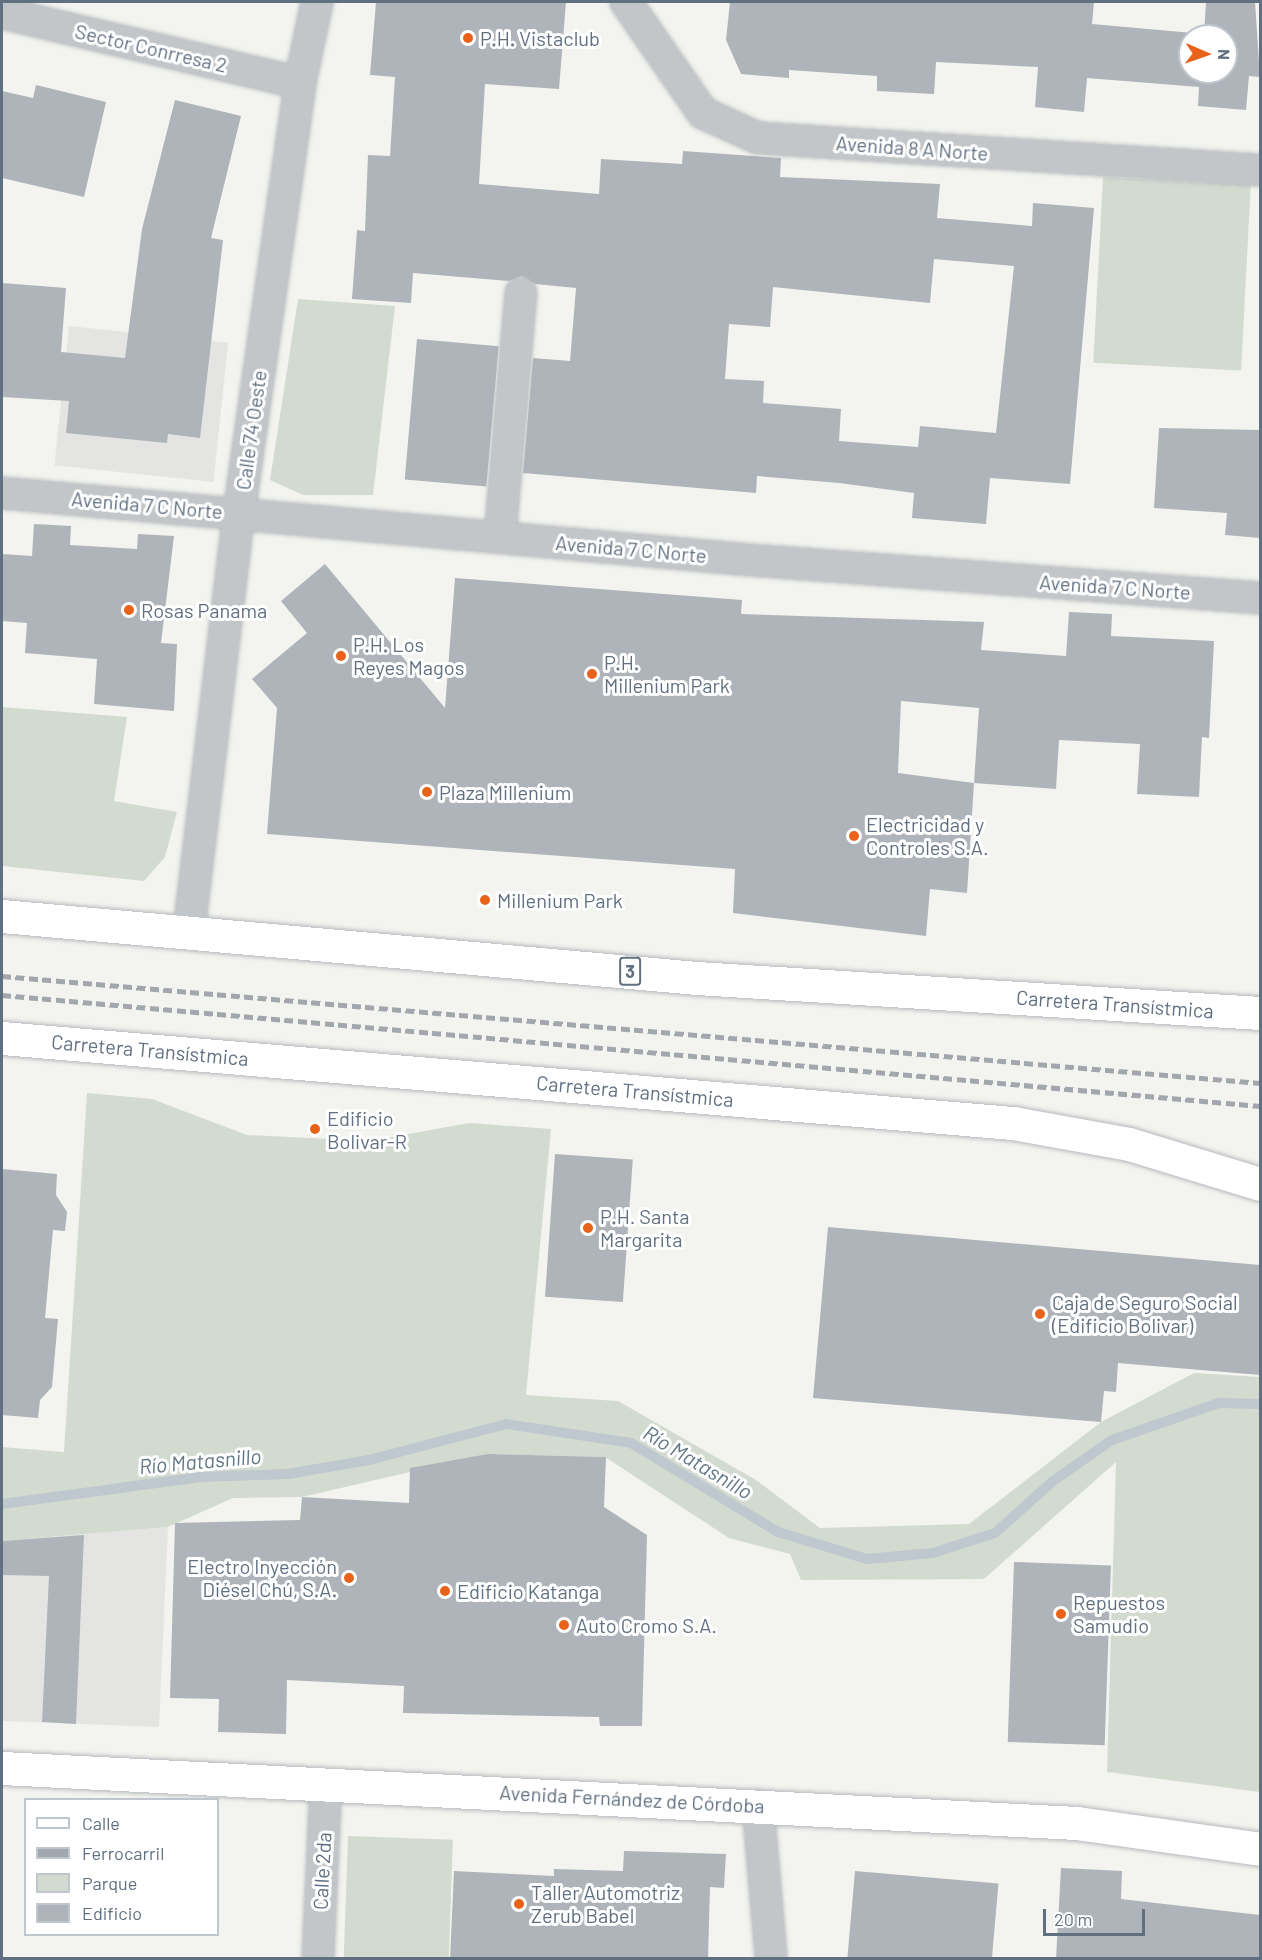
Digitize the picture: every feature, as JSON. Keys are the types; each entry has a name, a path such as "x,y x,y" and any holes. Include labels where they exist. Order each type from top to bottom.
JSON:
{"main road":[{"name":"Carretera Transístmica","path":"2,916 697,978 1260,1013"},
{"name":"Carretera Transístmica","path":"2,1038 1012,1123 1129,1144 1260,1184"},
{"path":"1129,1144 1260,1160"},
{"name":"Avenida Fernández de Córdoba","path":"2,1768 1076,1823 1260,1849"}],"street":[{"name":"Calle 74 Oeste","path":"189,931 239,513 300,83 317,2"},
{"name":"Avenida 8 A Norte","path":"626,2 703,112 758,138 1260,170"},
{"name":"Sector Conrresa 2","path":"2,13 300,83"},
{"path":"500,537 521,293"},
{"name":"Avenida 7 C Norte","path":"2,493 500,537 1260,598"},
{"name":"Calle 2da","path":"318,1959 327,1784"},
{"path":"758,1805 771,1959"}],"shaded area":[{"path":"69,326 228,343 213,482 54,465"},
{"path":"168,1527 159,1727 2,1721 2,1541"}],"green space":[{"path":"1103,177 1251,185 1241,370 1093,363"},
{"path":"298,299 395,306 373,495 303,495 270,480"},
{"path":"2,707 127,717 114,801 177,812 165,857 144,881 2,866"},
{"path":"87,1093 152,1099 247,1135 370,1141 469,1123 551,1129 526,1395 618,1401 756,1480 820,1528 969,1524 1101,1422 1194,1373 1260,1377 1260,1792 1107,1772 1116,1462 984,1579 801,1580 790,1554 729,1538 605,1457 488,1454 302,1497 233,1498 168,1527 2,1541 2,1447 64,1452"},
{"path":"348,1836 453,1840 449,1958 344,1958"}],"building":[{"path":"376,2 566,2 559,89 485,84 479,184 599,194 601,159 682,164 683,151 781,158 780,177 940,184 937,218 1032,226 1033,203 1094,208 1070,484 990,478 986,524 912,518 914,493 839,483 757,476 756,493 523,473 533,358 570,361 576,288 535,284 522,276 509,281 413,273 411,303 352,299 357,230 365,231 368,155 390,156 395,77 370,75","holes":["934,259 1014,266 996,433 920,426 918,447 839,441 841,409 763,403 764,381 725,379 729,324 770,327 773,287 930,303"]},
{"path":"730,2 1094,2 1092,24 1178,32 1178,84 1238,84 1238,24 1205,24 1206,2 1255,2 1260,77 1249,76 1246,110 1198,106 1199,87 1087,78 1084,112 1035,107 1038,67 936,62 934,94 877,91 877,76 789,70 789,78 741,74 726,40"},
{"path":"36,85 106,102 84,197 2,178 2,91 33,98"},
{"path":"175,100 241,116 211,238 223,240 200,438 168,434 167,443 66,433 69,401 2,397 2,283 66,288 61,352 125,358 142,229"},
{"path":"417,339 499,346 486,487 405,479"},
{"path":"1159,428 1260,430 1260,538 1225,535 1227,513 1154,508"},
{"path":"34,524 71,526 70,545 137,549 138,534 174,536 161,643 177,644 174,711 94,704 97,659 25,653 27,623 2,621 2,554 32,556"},
{"path":"325,564 445,708 455,578 742,600 741,614 984,622 981,650 1066,656 1069,612 1112,614 1111,636 1214,641 1209,738 1202,737 1199,797 1137,794 1140,744 1059,740 1056,789 974,783 967,893 930,889 926,936 733,913 735,869 267,834 277,708 252,679 307,633 281,601","holes":["901,701 979,708 974,783 898,773"]},
{"name":"P.H. Santa Margarita","path":"555,1154 633,1159 623,1302 545,1297"},
{"path":"2,1169 57,1174 56,1195 67,1212 65,1231 53,1230 45,1318 58,1319 52,1387 40,1400 38,1418 2,1415"},
{"name":"Caja de Seguro Social (Edificio Bolivar)","path":"828,1227 1260,1265 1260,1375 1118,1363 1116,1392 1104,1391 1101,1422 813,1398"},
{"path":"488,1454 606,1457 604,1507 647,1535 642,1726 600,1726 599,1717 403,1713 404,1686 287,1680 286,1734 218,1732 219,1699 170,1698 175,1523 300,1520 302,1497 409,1503 410,1468"},
{"path":"84,1535 76,1724 42,1722 49,1576 2,1575 2,1541"},
{"name":"Repuestos Samudio","path":"1014,1562 1111,1565 1105,1745 1008,1742"},
{"path":"624,1851 726,1854 724,1888 710,1887 708,1959 450,1959 454,1871 554,1876 554,1869 623,1871"},
{"path":"1061,1868 1122,1871 1121,1899 1260,1915 1260,1959 1056,1959"},
{"path":"855,1871 998,1884 992,1958 847,1958"}],"waterway":[{"name":"Río Matasnillo","path":"2,1504 201,1477 288,1474 369,1460 506,1424 631,1443 778,1532 867,1559 933,1553 995,1533 1053,1481 1112,1440 1219,1403 1260,1404"}],"railway":[{"path":"2,976 1260,1083"},
{"path":"2,995 1260,1106"}],"place":[{"name":"P.H. Vistaclub","path":"468,38"},
{"name":"Rosas Panama","path":"129,610"},
{"name":"P.H. Los Reyes Magos","path":"341,656"},
{"name":"P.H. Millenium Park","path":"592,674"},
{"name":"Plaza Millenium","path":"427,792"},
{"name":"Electricidad y Controles S.A.","path":"854,836"},
{"name":"Millenium Park","path":"485,900"},
{"name":"Edificio Bolivar-R","path":"315,1129"},
{"name":"P.H. Santa Margarita","path":"588,1228"},
{"name":"Caja de Seguro Social (Edificio Bolivar)","path":"1040,1314"},
{"name":"Electro Inyección Diésel Chú, S.A.","path":"349,1578"},
{"name":"Edificio Katanga","path":"445,1591"},
{"name":"Repuestos Samudio","path":"1061,1614"},
{"name":"Auto Cromo S.A.","path":"564,1625"},
{"name":"Taller Automotriz Zerub Babel","path":"519,1904"}]}
